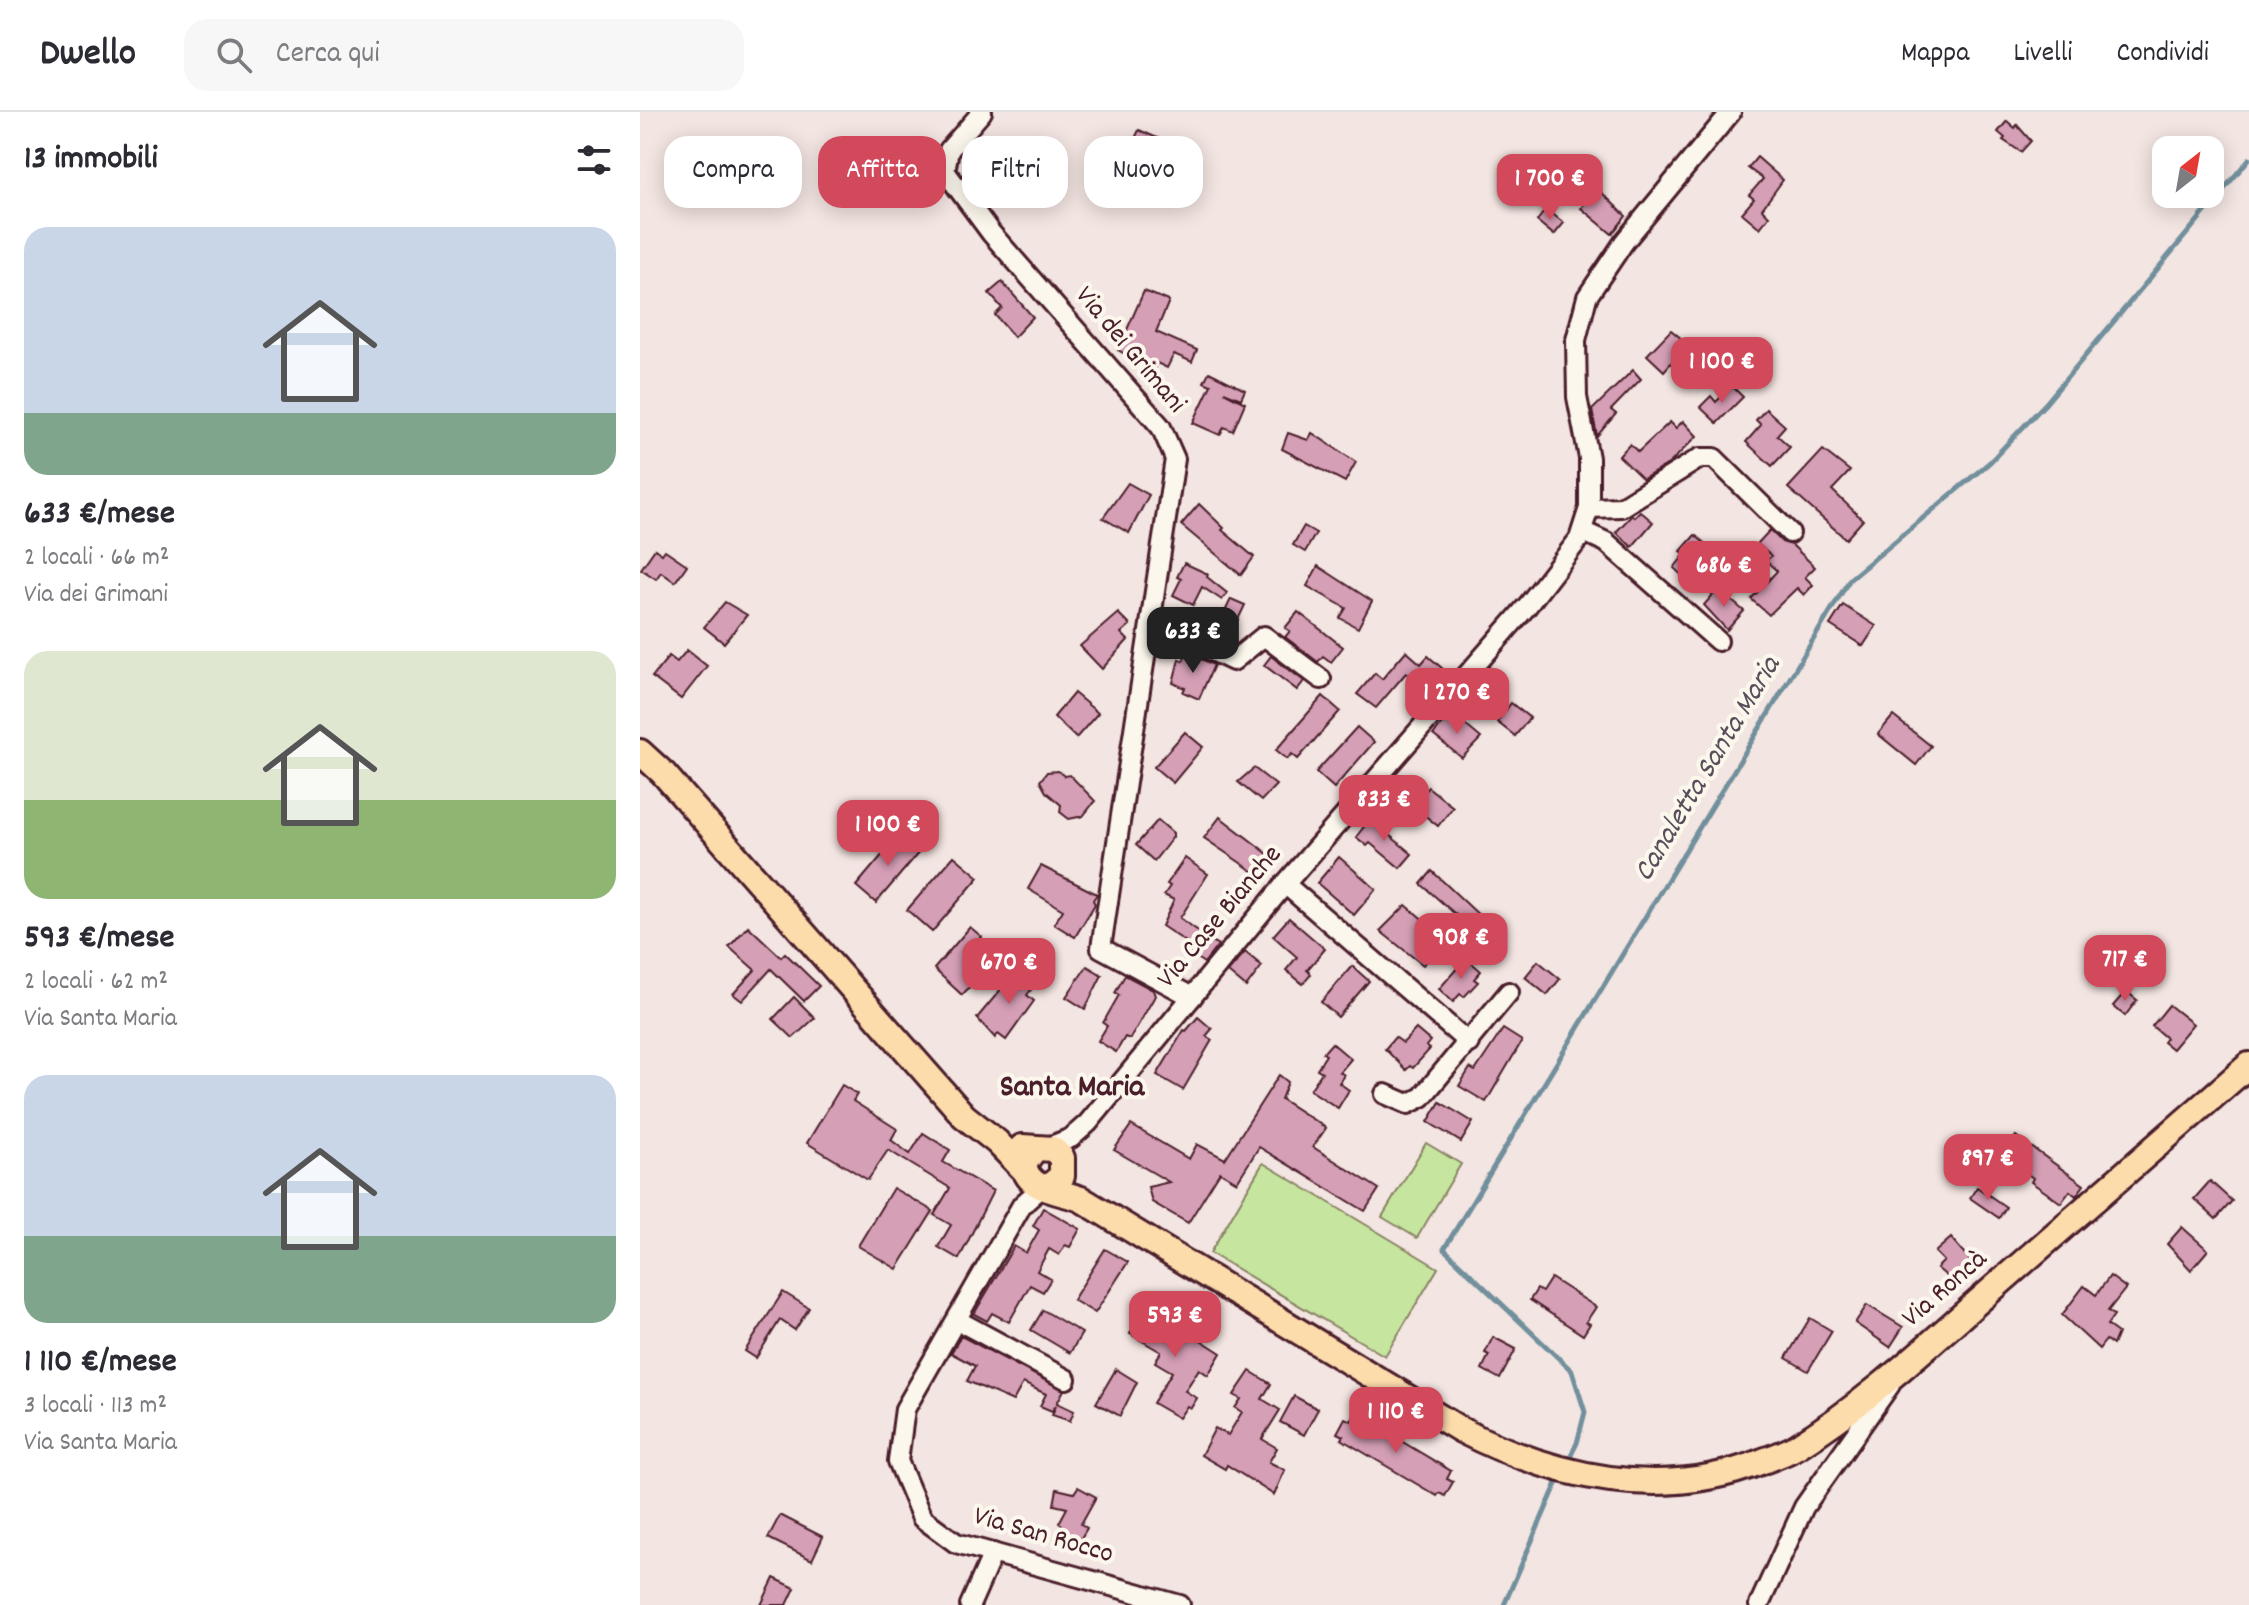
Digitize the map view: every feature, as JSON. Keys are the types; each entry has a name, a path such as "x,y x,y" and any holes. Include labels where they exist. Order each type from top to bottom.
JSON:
{"main road":[{"path":"640,752 663,773 964,1116 997,1142 1044,1169"},
{"name":"Via Roncà","path":"1044,1169 1081,1199 1432,1414 1495,1447 1566,1472 1620,1481 1686,1480 1739,1471 1794,1448 1897,1375 2249,1065"}],"street":[{"name":"Via dei Grimani","path":"982,112 949,150 945,171 991,233 1161,427 1175,459 1101,948 1192,997"},
{"name":"Via Case Bianche","path":"1044,1169 1088,1123 1285,884 1528,605 1579,539 1589,508 1589,458 1576,383 1576,340 1587,297 1624,242 1731,112"},
{"path":"1589,508 1621,507 1700,458 1714,458 1790,533"},
{"path":"1582,531 1606,542 1718,641"},
{"path":"1152,622 1233,661 1264,636 1321,679"},
{"path":"1285,884 1469,1043"},
{"path":"1385,1094 1408,1104 1422,1097 1509,992"},
{"name":"Via San Rocco","path":"1044,1169 905,1409 898,1461 922,1518 956,1543 1180,1605"},
{"path":"957,1320 1066,1379"},
{"path":"1759,1605 1804,1507 1897,1375"},
{"path":"970,1605 993,1553"}],"green space":[{"path":"1426,1143 1461,1164 1417,1238 1382,1217"},
{"path":"1263,1163 1438,1268 1385,1356 1210,1253"}],"building":[{"path":"2007,121 2015,128 2017,125 2031,141 2021,152 2003,140 2005,138 1998,132"},
{"path":"1139,130 1153,136 1136,136"},
{"path":"1757,157 1783,180 1762,209 1769,216 1760,228 1742,213 1754,199 1749,195 1763,179 1748,168"},
{"path":"1597,188 1626,216 1612,234 1581,208"},
{"path":"1546,209 1564,223 1554,235 1537,221"},
{"path":"1002,282 1033,317 1014,337 995,315 1002,308 989,293"},
{"path":"1144,291 1169,301 1156,332 1197,350 1192,362 1174,354 1167,368 1157,363 1153,370 1118,350"},
{"path":"1671,330 1716,367 1699,387 1671,363 1664,371 1647,355"},
{"path":"1633,370 1641,379 1611,410 1616,414 1597,436 1592,410"},
{"path":"1209,372 1245,390 1241,399 1224,392 1245,403 1233,431 1224,427 1220,435 1193,423 1211,385 1204,382"},
{"path":"1732,386 1743,397 1717,423 1700,407 1711,396 1716,402"},
{"path":"1766,409 1785,426 1777,435 1790,447 1772,466 1746,442 1761,425 1756,420"},
{"path":"1683,421 1697,436 1670,463 1643,479 1619,456 1630,444 1638,452 1670,422 1676,428"},
{"path":"1288,433 1308,440 1312,433 1356,462 1345,482 1282,449"},
{"path":"1823,450 1850,471 1832,490 1863,520 1846,539 1788,488"},
{"path":"1128,483 1149,495 1129,533 1103,518"},
{"path":"1199,504 1224,528 1222,530 1254,557 1241,575 1181,525"},
{"path":"1640,511 1653,522 1632,547 1616,532"},
{"path":"1304,526 1316,533 1305,552 1293,545"},
{"path":"1770,530 1815,567 1805,577 1813,585 1804,595 1797,588 1769,615 1751,599 1777,571 1766,561 1771,556 1757,544"},
{"path":"1695,535 1716,553 1689,582 1674,568 1685,554 1681,551"},
{"path":"655,549 662,554 665,550 687,565 675,582 661,572 656,579 641,569"},
{"path":"1184,563 1208,574 1207,577 1227,593 1222,600 1202,587 1193,605 1173,595"},
{"path":"1318,566 1372,601 1358,628 1340,618 1346,608 1307,586"},
{"path":"1718,589 1744,611 1727,630 1704,605"},
{"path":"1231,599 1245,605 1235,626 1221,620"},
{"path":"725,602 747,615 724,643 704,627"},
{"path":"1843,605 1876,626 1863,646 1830,625"},
{"path":"1298,612 1343,647 1331,662 1323,656 1318,662 1285,637 1290,631 1285,628"},
{"path":"1118,613 1130,625 1121,633 1128,640 1102,669 1080,646"},
{"path":"687,650 707,666 681,699 652,677 669,656 677,662"},
{"path":"1406,651 1421,664 1428,656 1442,668 1425,688 1406,673 1376,708 1357,694 1375,673 1382,679"},
{"path":"1187,652 1214,665 1199,699 1183,692 1185,688 1173,683 1179,659 1183,661"},
{"path":"1271,656 1304,681 1297,690 1264,665"},
{"path":"1074,693 1098,713 1076,738 1054,717"},
{"path":"1323,696 1340,711 1298,759 1292,754 1287,759 1276,750"},
{"path":"1511,703 1530,718 1515,736 1497,722"},
{"path":"1451,713 1481,738 1462,758 1433,735"},
{"path":"1893,716 1931,746 1916,765 1878,734"},
{"path":"1357,727 1374,742 1334,788 1316,772"},
{"path":"1185,732 1203,747 1173,783 1154,767"},
{"path":"1254,768 1276,785 1261,801 1238,782"},
{"path":"1058,771 1064,776 1070,775 1095,801 1083,816 1069,819 1060,812 1061,805 1046,792 1040,781 1047,772"},
{"path":"1428,787 1453,807 1438,826 1413,806"},
{"path":"1220,817 1268,854 1254,872 1204,838"},
{"path":"1370,819 1412,854 1400,868 1370,843 1367,846 1356,837"},
{"path":"1158,820 1173,833 1173,837 1154,861 1136,845"},
{"path":"900,834 920,851 876,903 856,886"},
{"path":"954,856 979,877 932,932 907,910"},
{"path":"1339,857 1376,889 1354,915 1317,883"},
{"path":"1185,858 1208,874 1180,918 1218,945 1204,963 1185,950 1189,944 1162,926 1174,900 1164,895 1170,886 1167,884"},
{"path":"1041,866 1097,894 1093,900 1095,904 1075,937 1054,924 1063,910 1028,889"},
{"path":"1432,871 1482,918 1472,929 1421,884"},
{"path":"1406,905 1448,941 1423,965 1380,931"},
{"path":"1289,918 1325,949 1307,970 1311,974 1303,984 1286,970 1297,957 1273,936"},
{"path":"748,926 781,957 785,953 819,986 804,1001 771,969 742,1001 733,994 755,970 729,947"},
{"path":"970,927 982,937 968,953 980,963 976,967 983,973 962,995 934,969"},
{"path":"1245,952 1262,966 1246,987 1228,972"},
{"path":"1466,958 1481,971 1474,979 1478,982 1464,997 1460,994 1453,1002 1439,989"},
{"path":"1538,961 1560,979 1547,995 1525,977"},
{"path":"1087,966 1102,975 1085,1009 1066,997"},
{"path":"1352,966 1369,981 1338,1017 1321,1002"},
{"path":"1023,970 1037,982 1027,995 1034,1001 1006,1040 998,1034 995,1038 977,1018 1016,971 1020,974"},
{"path":"1125,975 1153,990 1155,996 1130,1039 1125,1037 1116,1052 1098,1041 1107,1026 1103,1023 1119,995 1115,993"},
{"path":"2126,991 2137,1000 2125,1016 2113,1006"},
{"path":"794,997 815,1018 793,1038 773,1019"},
{"path":"2169,1005 2193,1024 2172,1049 2163,1042 2166,1038 2152,1026"},
{"path":"1198,1017 1212,1029 1206,1036 1212,1040 1183,1090 1157,1075 1184,1030"},
{"path":"1416,1029 1430,1041 1426,1046 1430,1049 1413,1068 1410,1066 1406,1070 1385,1049 1395,1037 1403,1043"},
{"path":"1503,1029 1522,1041 1486,1102 1459,1086 1470,1068 1475,1071"},
{"path":"1332,1043 1351,1059 1340,1072 1344,1075 1339,1083 1349,1090 1338,1108 1310,1090 1322,1072 1317,1069 1326,1055 1323,1053"},
{"path":"1279,1075 1288,1082 1281,1099 1326,1128 1313,1147 1379,1189 1365,1211 1259,1147 1237,1182 1220,1172 1188,1223 1152,1202 1148,1187 1169,1182 1114,1150 1131,1125 1189,1159 1197,1144 1225,1159"},
{"path":"842,1085 857,1094 853,1101 897,1129 891,1140 910,1154 923,1133 950,1150 943,1162 993,1191 959,1259 938,1247 951,1225 934,1215 950,1188 888,1150 868,1180 807,1143"},
{"path":"1440,1102 1473,1122 1461,1142 1428,1122"},
{"path":"2016,1136 2084,1185 2076,1196 2070,1191 2061,1203 2031,1182 2033,1178 2014,1164 2011,1168 1999,1160"},
{"path":"2210,1181 2232,1201 2216,1219 2194,1199"},
{"path":"1977,1187 2006,1207 1999,1218 1970,1198"},
{"path":"893,1188 933,1211 897,1269 858,1246"},
{"path":"1043,1208 1080,1229 1070,1247 1065,1245 1059,1255 1049,1249 1037,1271 1051,1279 1043,1292 1030,1285 1009,1322 992,1313 987,1321 974,1314 1014,1246 1026,1253 1039,1230 1033,1226"},
{"path":"2182,1227 2208,1250 2191,1270 2167,1244"},
{"path":"1951,1238 1976,1267 1956,1284 1937,1268 1944,1261 1935,1252"},
{"path":"1105,1249 1128,1262 1095,1313 1073,1300"},
{"path":"2110,1276 2126,1288 2108,1311 2114,1315 2107,1325 2118,1333 2113,1345 2106,1340 2099,1349 2062,1315 2084,1286 2096,1295"},
{"path":"1551,1278 1596,1307 1586,1322 1590,1324 1583,1335 1530,1300 1537,1289 1542,1292"},
{"path":"783,1292 809,1308 795,1330 780,1320 756,1358 745,1351"},
{"path":"1867,1305 1903,1327 1890,1347 1855,1323"},
{"path":"1145,1308 1155,1314 1157,1312 1221,1353 1208,1375 1199,1369 1185,1391 1197,1398 1179,1418 1153,1403 1172,1372 1155,1362 1161,1352 1130,1334"},
{"path":"1043,1310 1082,1333 1070,1353 1031,1330"},
{"path":"1810,1318 1832,1331 1808,1371 1786,1358"},
{"path":"961,1336 1064,1390 1057,1403 1074,1411 1070,1421 1052,1415 1056,1405 1052,1411 1040,1406 1046,1394 1023,1383 1013,1401 967,1381 975,1366 951,1353"},
{"path":"1493,1337 1516,1349 1500,1379 1482,1369"},
{"path":"1116,1369 1137,1382 1120,1416 1096,1403"},
{"path":"1250,1371 1271,1384 1262,1399 1280,1410 1262,1439 1277,1448 1269,1462 1285,1470 1274,1495 1227,1465 1225,1469 1201,1455 1215,1428 1228,1435 1242,1412 1235,1408 1241,1399 1234,1395"},
{"path":"1294,1396 1318,1409 1304,1435 1280,1422"},
{"path":"1356,1414 1451,1471 1447,1479 1453,1482 1445,1496 1439,1493 1437,1496 1341,1439 1343,1436 1337,1433 1345,1418 1351,1421"},
{"path":"1078,1487 1096,1497 1081,1524 1087,1528 1077,1545 1063,1537 1068,1529 1059,1523 1067,1508 1054,1505 1057,1489 1074,1493"},
{"path":"780,1515 823,1537 812,1560 768,1538"},
{"path":"774,1578 795,1588 787,1605 761,1605"}],"waterway":[{"name":"Canaletta Santa Maria","path":"1569,1459 1577,1443 1585,1412 1572,1371 1444,1249 1850,579 1990,462 2046,403 2249,159"},
{"name":"Canaletta Santa Maria","path":"1504,1605 1557,1483"}],"district":[{"name":"Santa Maria","path":"1072,1089"}]}
